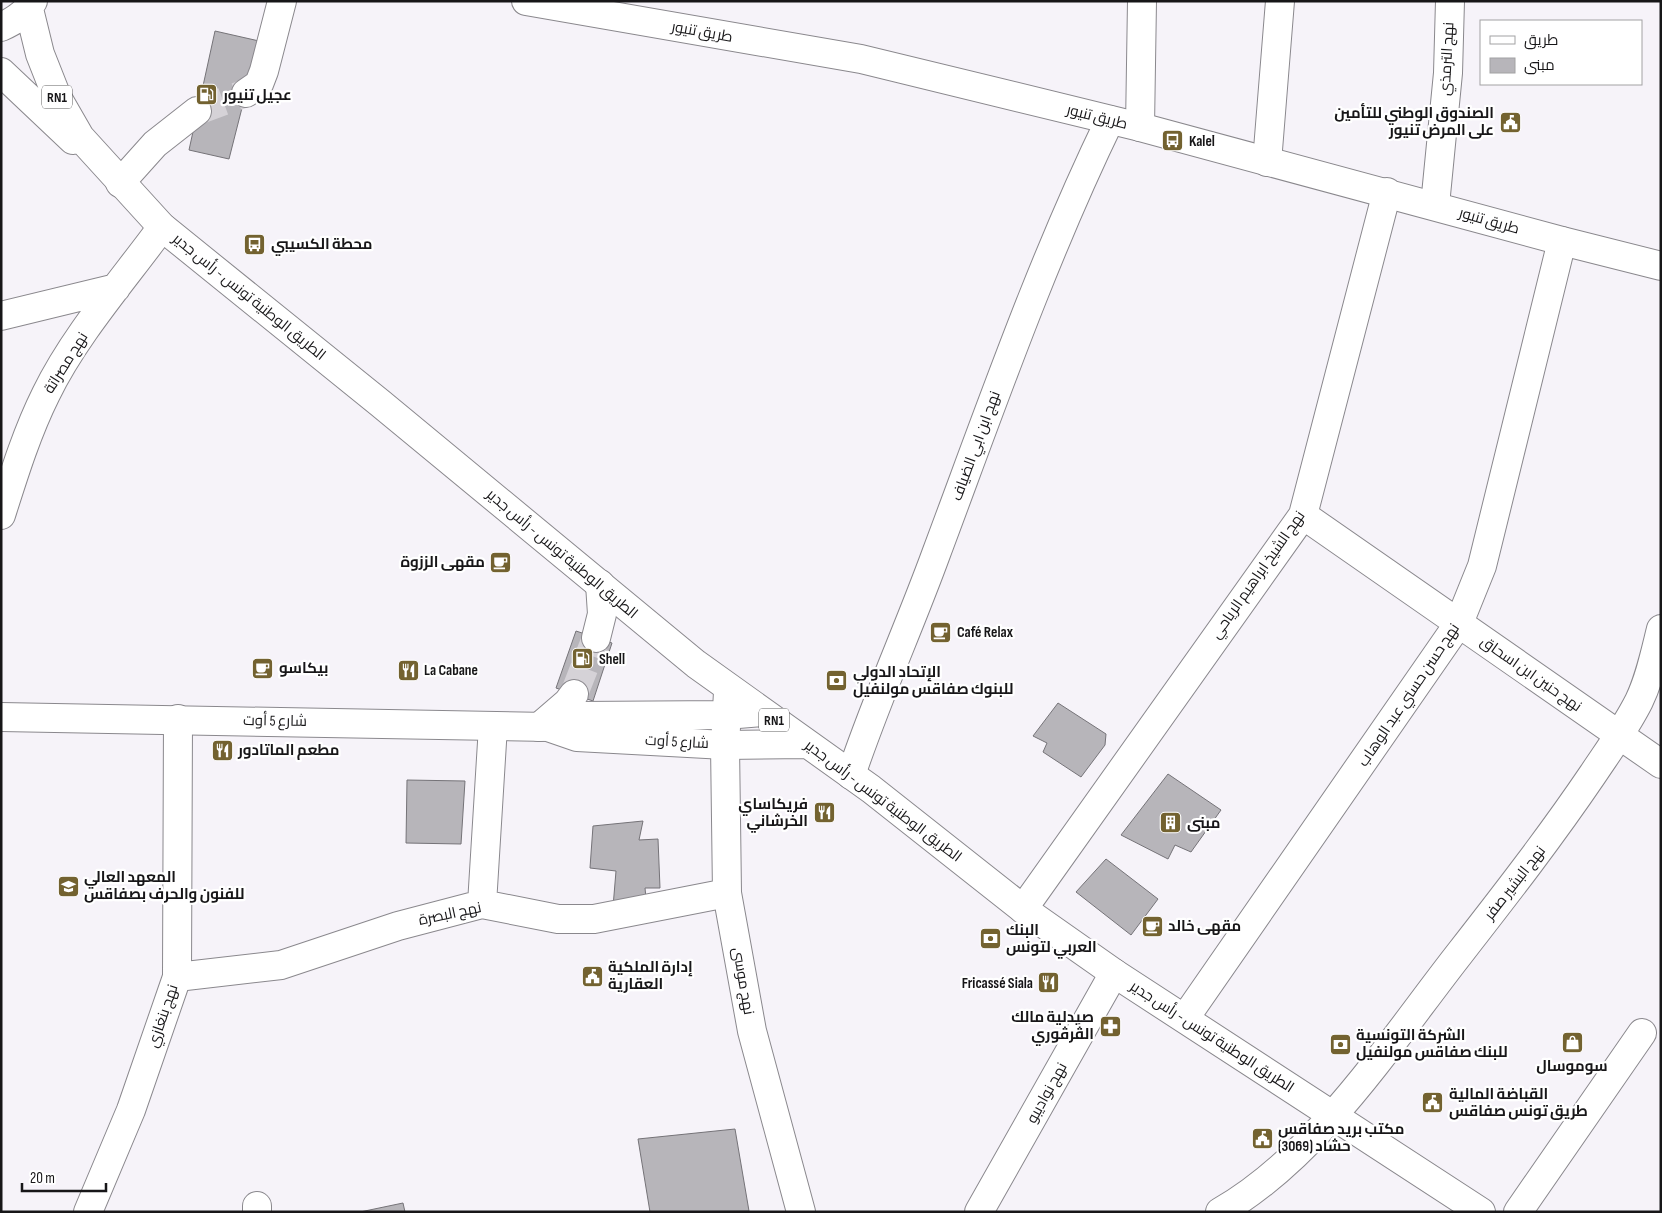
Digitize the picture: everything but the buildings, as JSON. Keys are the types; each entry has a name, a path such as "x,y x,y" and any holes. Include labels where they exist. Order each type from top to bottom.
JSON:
{"street":[{"path":"246,93 259,84 282,1"},
{"name":"طريق تنيور","path":"526,1 580,6 861,59 1140,127 1661,266"},
{"path":"1140,127 1142,1"},
{"path":"1267,162 1280,1"},
{"name":"نهج الترمذي","path":"1435,205 1448,73 1450,1"},
{"name":"RN1","path":"1,27 14,21 31,5"},
{"name":"الطريق الوطنية تونس - رأس جدير","path":"31,5 40,54 57,97 80,137 115,178 162,227 600,584 727,702 762,712 851,775 1023,909 1114,973 1481,1212"},
{"name":"الطريق الوطنية تونس - رأس جدير","path":"1,72 115,178"},
{"path":"115,178 198,111"},
{"name":"نهج ابن ابي الضياف","path":"851,775 870,720 936,556 1053,244 1110,120"},
{"name":"نهج الشيخ ابراهيم الرياحي","path":"1023,909 1303,514 1387,192"},
{"name":"نهج مصراتة","path":"1,515 27,438 47,392 76,344 162,227"},
{"name":"نهج حسن حسني عبد الوهاب","path":"1185,1018 1459,623 1482,566 1562,241"},
{"path":"1,316 116,288"},
{"name":"نهج حنين ابن اسحاق","path":"1303,514 1661,764"},
{"path":"596,638 602,614 600,584"},
{"name":"نهج البشير صفر","path":"1220,1212 1240,1200 1286,1164 1333,1116 1555,830 1619,735 1642,692 1651,671 1661,629"},
{"path":"543,727 574,694"},
{"name":"شارع 5 أوت","path":"543,727 579,716 727,702"},
{"name":"نهج موسى","path":"727,702 725,745 727,893 752,1031 801,1212"},
{"name":"شارع 5 أوت","path":"1,717 543,727 577,737 725,745 807,744"},
{"name":"نهج بنغازي","path":"88,1212 131,1110 177,977 178,719"},
{"path":"482,904 493,726"},
{"name":"نهج البصرة","path":"177,977 281,965 398,926 482,904 558,920 594,919 727,893"},
{"name":"نهج نواديبو","path":"979,1212 1114,973"},
{"path":"1518,1212 1642,1033"}],"tunnel":[{"path":"197,111 246,93"},
{"path":"574,694 596,638"}],"place":[{"name":"عجيل تنيور","path":"207,95"},
{"name":"الصندوق الوطني للتأمين على المرض تنيور","path":"1510,122"},
{"name":"Kalel","path":"1173,141"},
{"name":"محطة الكسيبي","path":"255,244"},
{"name":"مقهى الززوة","path":"501,562"},
{"name":"Café Relax","path":"941,632"},
{"name":"Shell","path":"583,659"},
{"name":"بيكاسو","path":"263,668"},
{"name":"La Cabane","path":"408,670"},
{"name":"الإتحاد الدولي للبنوك صفاقس مولنفيل","path":"837,681"},
{"name":"مطعم الماتادور","path":"222,750"},
{"name":"فريكاساي الخرشاني","path":"824,813"},
{"name":"مبنى","path":"1171,823"},
{"name":"المعهد العالي للفنون والحرف بصفاقس","path":"68,886"},
{"name":"مقهى خالد","path":"1152,926"},
{"name":"البنك العربي لتونس","path":"990,939"},
{"name":"إدارة الملكية العقارية","path":"592,976"},
{"name":"Fricassé Siala","path":"1049,983"},
{"name":"صيدلية مالك الڤرڤوري","path":"1110,1026"},
{"name":"سوموسال","path":"1572,1043"},
{"name":"الشركة التونسية للبنك صفاقس مولنفيل","path":"1340,1044"},
{"name":"القباضة المالية طريق تونس صفاقس","path":"1433,1103"},
{"name":"مكتب بريد صفاقس حشاد (3069)","path":"1262,1138"}]}
